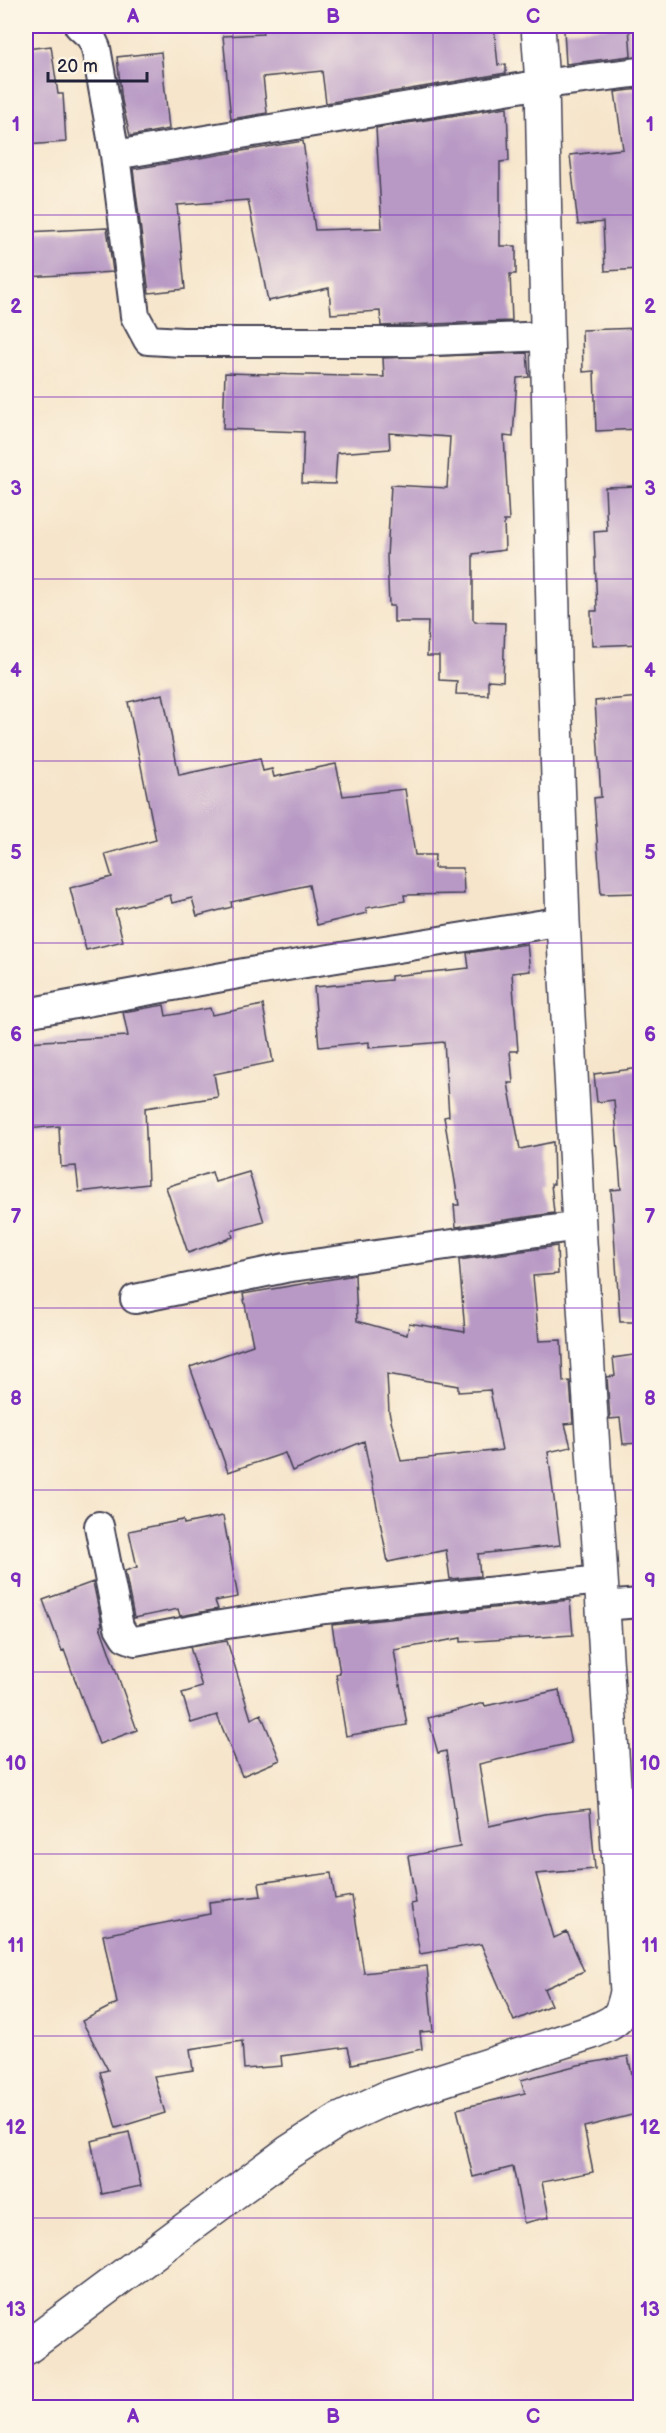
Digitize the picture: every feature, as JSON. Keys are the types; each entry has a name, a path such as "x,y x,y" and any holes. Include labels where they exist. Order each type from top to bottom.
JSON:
{"street":[{"path":"79,26 91,37 96,48 115,155 135,316 148,340 174,342 410,342 547,336"},
{"path":"26,2348 289,2152 339,2120 386,2098 592,2032 612,2023 632,2009 627,1992 628,1972 579,1226 563,921 554,673 543,84 538,26"},
{"path":"115,155 543,84 640,72"},
{"path":"26,1013 244,973 563,921"},
{"path":"135,1299 285,1268 579,1226"},
{"path":"99,1526 119,1627 125,1637 135,1641 325,1608 602,1593 640,1603"}],"building":[{"path":"278,26 494,26 498,65 506,64 506,73 326,103 322,71 263,77 267,113 231,119 223,36 263,34 262,28"},
{"path":"629,26 631,56 566,64 564,30"},
{"path":"51,46 58,94 63,94 66,142 26,145 26,49"},
{"path":"161,52 169,129 130,136 122,101 117,57"},
{"path":"640,89 640,269 605,271 603,222 578,225 570,155 623,149 615,92"},
{"path":"507,107 509,161 500,162 500,246 516,246 516,274 510,274 512,321 381,326 380,311 331,314 329,288 268,301 248,200 177,205 185,289 149,293 133,169 303,141 315,230 382,228 376,128"},
{"path":"107,228 113,272 26,277 26,232"},
{"path":"640,328 640,429 596,431 594,371 583,372 582,330"},
{"path":"527,353 529,377 517,378 513,437 504,436 509,521 504,521 505,550 473,554 473,619 475,622 505,623 503,681 488,680 488,695 456,694 457,681 439,680 439,656 427,656 428,622 394,622 394,606 389,606 387,557 391,485 447,488 450,437 389,433 390,449 337,453 335,484 302,483 304,432 223,429 225,373 384,377 383,358"},
{"path":"640,486 640,644 592,646 591,611 597,611 594,532 607,531 605,487"},
{"path":"163,694 179,775 260,758 263,771 272,769 274,777 336,764 343,796 405,789 415,855 435,855 434,868 463,868 464,894 404,895 405,901 366,908 367,913 317,925 309,885 231,902 232,907 197,916 192,898 172,903 170,895 115,910 123,941 86,950 70,888 112,877 105,854 156,840 128,702"},
{"path":"640,697 640,893 601,894 594,798 601,797 595,701"},
{"path":"527,944 530,971 512,973 518,1051 510,1051 513,1083 508,1083 520,1149 553,1142 554,1184 551,1184 554,1213 456,1227 454,1205 459,1205 444,1117 449,1116 444,1042 369,1048 369,1042 319,1047 314,987 391,980 391,976 469,968 467,953"},
{"path":"164,1005 166,1016 210,1008 212,1015 263,1005 273,1062 214,1074 218,1097 145,1108 148,1184 79,1192 76,1166 61,1167 59,1126 26,1129 26,1042 128,1036 123,1012"},
{"path":"640,1068 640,1322 620,1322 611,1190 621,1189 614,1100 597,1102 594,1074"},
{"path":"212,1172 215,1182 249,1172 264,1222 231,1231 233,1237 188,1253 166,1187"},
{"path":"557,1246 558,1274 533,1276 539,1341 561,1340 563,1382 570,1381 573,1423 565,1424 571,1447 548,1452 560,1545 478,1554 480,1576 450,1579 446,1550 388,1562 364,1441 292,1471 285,1453 228,1472 190,1367 253,1345 243,1294 355,1275 357,1321 407,1335 409,1323 465,1332 459,1260","holes":["387,1374 458,1386 458,1392 490,1390 502,1450 401,1461 389,1412"]},
{"path":"640,1354 640,1443 623,1444 620,1418 610,1419 607,1377 615,1376 613,1358"},
{"path":"223,1516 238,1597 215,1601 218,1609 180,1616 178,1609 134,1618 125,1571 137,1567 129,1531 183,1520 184,1524"},
{"path":"93,1582 102,1625 100,1626 137,1730 99,1744 43,1600"},
{"path":"570,1600 573,1635 461,1642 461,1638 394,1650 407,1725 346,1736 336,1674 340,1673 332,1625"},
{"path":"227,1641 251,1719 261,1714 280,1760 242,1776 217,1715 191,1723 182,1693 202,1687 190,1647"},
{"path":"559,1690 571,1743 479,1764 489,1826 544,1814 590,1809 595,1869 536,1874 554,1938 567,1932 584,1971 544,1989 551,2005 514,2021 481,1944 420,1954 411,1904 416,1903 408,1856 460,1847 446,1751 438,1753 428,1718 484,1703 485,1706"},
{"path":"331,1873 335,1899 352,1896 364,1973 427,1966 433,2031 420,2032 422,2049 352,2064 348,2047 281,2056 282,2066 244,2069 242,2041 190,2049 193,2070 154,2076 165,2113 116,2128 100,2072 108,2070 82,2021 117,2003 103,1935 210,1914 209,1902 261,1896 259,1883"},
{"path":"628,2056 640,2113 584,2127 593,2172 542,2182 549,2217 524,2223 513,2167 473,2177 457,2109 525,2093 521,2080 578,2065"},
{"path":"129,2132 141,2186 102,2194 91,2141"}]}
